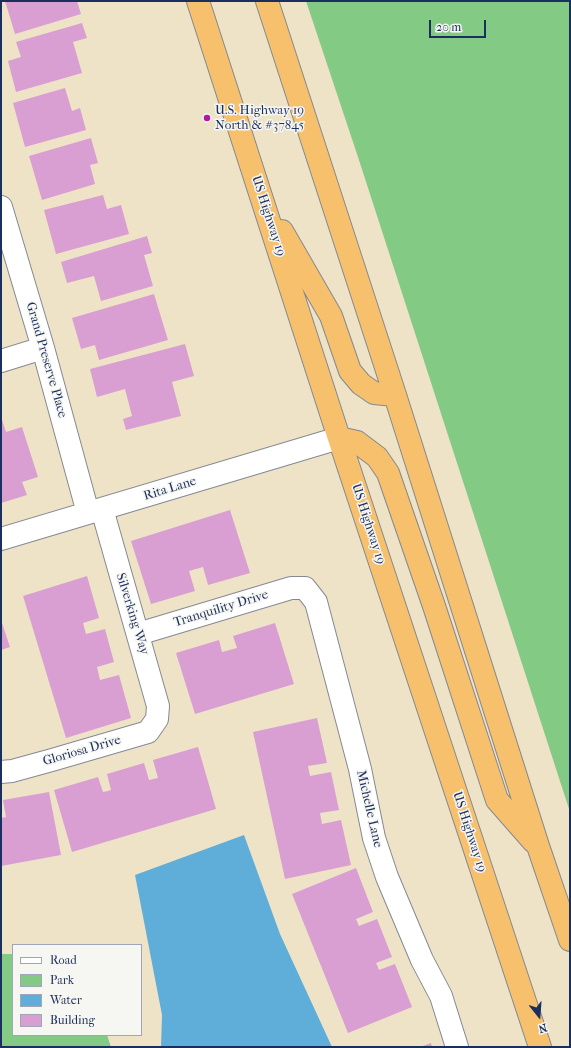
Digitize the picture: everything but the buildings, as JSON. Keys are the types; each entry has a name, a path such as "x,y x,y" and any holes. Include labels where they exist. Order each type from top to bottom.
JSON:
{"highway":[{"name":"US Highway 19","path":"198,1 339,438 540,1047"},
{"path":"267,4 395,395 538,846 570,940"},
{"path":"262,198 331,316 350,371 361,384 374,393 395,395"},
{"path":"339,438 357,442 377,457 388,473 434,606 497,800 538,846"}],"street":[{"name":"Grand Preserve Place","path":"1,207 43,348 95,511"},
{"path":"1,361 43,348"},
{"name":"Rita Lane","path":"1,539 339,438"},
{"name":"Silverking Way","path":"95,511 118,568 138,634 158,706 158,719"},
{"name":"Tranquility Drive","path":"138,634 290,588 304,588"},
{"name":"Michelle Lane","path":"304,588 316,602 360,769 374,838 387,877 422,960 441,996 457,1047"},
{"name":"Gloriosa Drive","path":"1,772 12,771 148,732 158,719"}],"green space":[{"path":"306,1 570,1 570,812 358,157"},
{"path":"1,954 12,954 12,1036 107,1036 111,1047 1,1047"}],"water":[{"path":"244,835 280,934 332,1047 161,1047 162,1015 135,875"}],"place":[{"name":"U.S. Highway 19 North & #37845","path":"207,118"}]}
